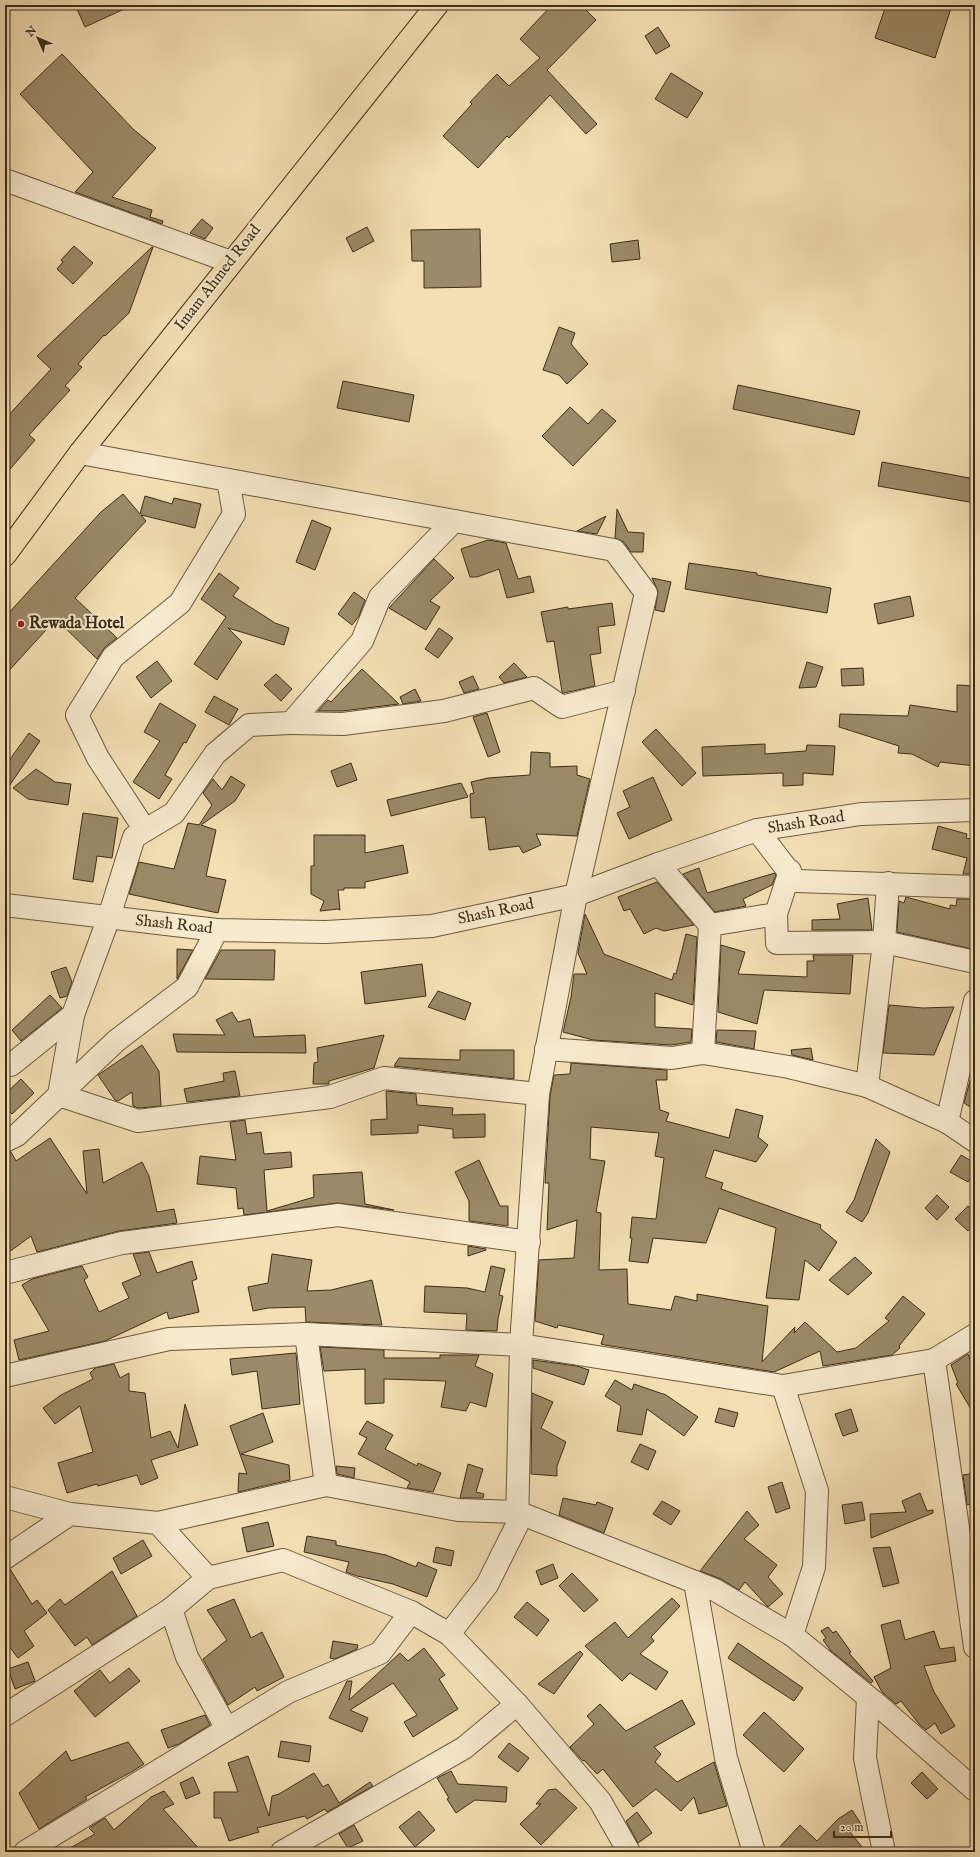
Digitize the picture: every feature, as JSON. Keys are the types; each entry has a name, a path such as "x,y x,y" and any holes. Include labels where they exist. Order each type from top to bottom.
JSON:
{"highway":[{"name":"Imam Ahmed Road","path":"5,555 80,453 437,5"}],"street":[{"path":"5,180 231,262"},
{"path":"80,453 614,550 646,593 576,895 538,1094 521,1345 517,1525 487,1585 449,1634"},
{"path":"145,830 98,758 77,715 113,657 180,603 234,514 228,480"},
{"path":"291,723 362,642 380,597 454,520"},
{"path":"59,1095 73,1016 109,917 134,837 174,813 215,754 249,725 291,723 343,724 444,711 534,688 562,707 624,691"},
{"name":"Shash Road","path":"5,905 217,930 326,932 432,926 576,895 658,864 757,830 861,814 975,810"},
{"path":"757,830 790,871 796,881 975,887"},
{"path":"658,864 710,925 703,1053"},
{"path":"790,871 776,914 777,943 884,942 975,962"},
{"path":"867,1086 884,942 888,883"},
{"path":"710,925 776,914"},
{"path":"5,1141 18,1135 116,1041 187,987 217,930"},
{"path":"947,1122 975,1001"},
{"path":"5,1065 11,1066 73,1016"},
{"path":"546,1049 672,1058 703,1053 789,1067 867,1086 947,1122 975,1141"},
{"path":"59,1095 138,1121 330,1097 384,1078 538,1094"},
{"path":"5,1273 122,1243 338,1215 529,1242"},
{"path":"306,1334 326,1485"},
{"path":"5,1376 169,1339 306,1334 521,1345 782,1386 934,1360 975,1335"},
{"path":"934,1360 975,1648"},
{"path":"782,1386 817,1491 814,1567 792,1635"},
{"path":"5,1497 70,1514 158,1523 326,1485 458,1510 517,1512 715,1590 792,1635 975,1790"},
{"path":"5,1558 70,1514"},
{"path":"158,1523 208,1578"},
{"path":"5,1715 171,1609 208,1578 283,1560 411,1612 449,1634 517,1704 600,1801 629,1852"},
{"path":"695,1582 726,1758 754,1852"},
{"path":"171,1609 187,1657 227,1729"},
{"path":"25,1852 288,1692 380,1653 411,1612"},
{"path":"868,1698 865,1758 884,1852"},
{"path":"282,1852 464,1748 517,1704"}],"building":[{"path":"86,5 133,5 85,27 77,9"},
{"path":"552,5 581,5 596,20 547,70 597,124 586,134 550,95 509,138 507,136 478,168 443,136 472,104 470,102 497,74 509,86 540,58 520,39"},
{"path":"886,5 952,5 935,58 875,38"},
{"path":"658,27 670,46 656,54 645,36"},
{"path":"62,54 133,129 156,148 112,197 152,210 150,217 163,221 162,224 75,192 93,172 20,94"},
{"path":"671,73 703,93 687,118 655,99"},
{"path":"202,219 213,228 205,239 190,233"},
{"path":"367,227 374,241 353,252 346,238"},
{"path":"480,229 481,287 424,288 424,261 412,261 411,230"},
{"path":"638,240 640,259 612,262 610,244"},
{"path":"74,246 93,263 73,284 57,269 63,262 61,260"},
{"path":"152,247 129,313 105,336 104,335 78,364 82,367 65,386 70,390 29,435 35,440 5,475 5,419 51,369 37,356"},
{"path":"559,327 575,333 571,344 588,364 567,384 559,375 543,370"},
{"path":"343,381 414,395 409,422 337,408"},
{"path":"738,385 860,411 854,435 733,409"},
{"path":"570,407 588,424 602,409 616,421 573,466 542,436"},
{"path":"882,462 975,479 975,503 878,486"},
{"path":"123,494 140,514 145,496 172,504 174,498 201,504 195,528 141,515 146,521 75,598 117,638 105,647 97,659 56,619 5,675 5,617 101,512"},
{"path":"617,509 628,532 644,533 643,552 631,552 624,542 615,538"},
{"path":"606,516 597,534 577,531"},
{"path":"312,520 331,528 315,570 296,562"},
{"path":"488,540 506,543 518,579 530,576 534,592 507,598 499,569 477,577 470,577 461,549"},
{"path":"434,559 454,578 430,601 440,607 426,630 389,608"},
{"path":"689,563 757,573 757,575 831,588 827,613 685,589"},
{"path":"219,573 239,588 233,596 275,623 289,628 284,645 228,628 242,642 217,680 194,664 226,617 201,599"},
{"path":"652,578 671,582 664,612 655,610 658,591"},
{"path":"354,592 365,600 359,616 352,625 338,614"},
{"path":"910,596 914,616 878,624 874,604"},
{"path":"612,603 615,625 598,627 601,653 590,655 595,686 564,693 562,692 554,641 547,642 541,612 568,607 568,609"},
{"path":"439,628 453,638 438,658 425,649"},
{"path":"157,661 172,681 151,698 136,677"},
{"path":"807,662 823,667 816,687 799,688"},
{"path":"514,663 527,677 504,683 499,677"},
{"path":"863,668 864,685 842,686 841,669"},
{"path":"362,669 399,704 342,711 318,711 328,700 331,702"},
{"path":"276,674 292,689 281,701 264,685"},
{"path":"473,676 479,689 464,693 459,682"},
{"path":"957,685 975,686 975,766 940,762 938,767 912,754 898,753 899,746 839,727 840,714 908,716 910,705 957,712"},
{"path":"415,689 421,701 403,704 400,697"},
{"path":"214,696 238,709 229,725 205,712"},
{"path":"160,703 196,725 186,743 184,742 165,775 172,779 159,799 133,782 160,741 144,732"},
{"path":"487,713 500,752 488,757 473,717"},
{"path":"656,729 696,773 682,786 642,742"},
{"path":"29,733 40,741 5,792 5,766"},
{"path":"765,744 765,754 806,751 807,745 835,746 833,775 803,773 803,785 783,786 783,773 703,776 702,747"},
{"path":"531,752 550,753 550,767 577,766 577,775 590,779 577,836 536,834 541,845 523,853 519,846 489,850 485,817 471,818 470,794 474,793 471,782 488,778 530,775"},
{"path":"351,763 357,780 337,787 331,771"},
{"path":"36,769 55,782 71,784 68,805 28,799 13,788"},
{"path":"231,776 245,785 235,801 201,825 216,830 206,876 226,880 218,913 129,894 139,862 174,869 188,823 199,825 212,805 203,793 213,779 222,790"},
{"path":"653,777 672,820 629,839 617,813 630,807 623,791"},
{"path":"461,783 468,797 391,816 387,800"},
{"path":"83,813 118,818 112,858 97,856 93,882 73,879"},
{"path":"938,826 967,834 966,838 975,840 975,874 963,874 967,858 932,849"},
{"path":"314,835 365,835 365,853 403,845 408,873 365,882 365,888 344,888 344,890 338,890 340,910 320,911 324,901 311,894 311,866 314,866"},
{"path":"699,868 707,893 775,873 776,875 772,885 743,899 746,906 715,912 683,874"},
{"path":"657,882 694,925 664,931 656,928 644,934 630,909 624,911 618,897"},
{"path":"906,897 950,909 950,905 956,906 957,899 975,899 975,930 972,949 897,932 899,901 904,903"},
{"path":"868,898 872,930 812,930 812,920 840,919 837,904"},
{"path":"585,914 604,954 672,980 674,973 676,974 686,934 697,937 693,1005 655,993 655,1027 692,1029 691,1042 671,1045 593,1040 563,1032 571,997 574,974 587,974 578,953"},
{"path":"721,945 745,952 738,974 807,977 807,961 814,961 813,955 853,955 850,994 764,990 757,1024 718,1012"},
{"path":"177,949 193,950 177,979"},
{"path":"221,950 275,950 274,980 205,979"},
{"path":"422,964 426,996 365,1004 361,972"},
{"path":"66,967 72,982 67,996 60,998 51,972"},
{"path":"438,991 471,1003 465,1020 428,1007"},
{"path":"50,995 62,1008 21,1041 12,1030"},
{"path":"889,1005 923,1008 954,1007 934,1055 883,1053"},
{"path":"232,1012 238,1022 250,1019 254,1037 305,1035 306,1053 177,1052 173,1034 225,1035 216,1020"},
{"path":"717,1030 756,1031 754,1049 716,1042"},
{"path":"384,1035 374,1068 329,1081 329,1084 313,1084 314,1063 318,1062 317,1048"},
{"path":"142,1045 159,1071 161,1106 139,1108 133,1106 132,1092 118,1101 115,1100 98,1075"},
{"path":"811,1048 813,1060 792,1055 791,1050"},
{"path":"460,1050 514,1050 514,1079 394,1066 399,1058 460,1060"},
{"path":"975,1062 975,1110 964,1103"},
{"path":"571,1063 667,1070 667,1080 656,1080 660,1110 669,1113 666,1121 729,1138 736,1109 763,1116 758,1137 768,1145 756,1162 714,1150 705,1177 723,1183 721,1189 821,1225 820,1228 837,1242 819,1271 805,1260 799,1300 766,1298 776,1228 719,1208 706,1243 653,1238 648,1263 629,1261 632,1238 630,1238 632,1217 656,1219 664,1158 655,1156 659,1133 591,1127 590,1159 605,1161 596,1212 601,1213 599,1270 627,1269 628,1304 671,1310 675,1296 697,1301 697,1294 768,1306 762,1362 795,1327 794,1333 805,1322 837,1352 856,1348 889,1321 885,1318 903,1296 925,1314 899,1346 900,1348 892,1355 823,1366 820,1351 774,1372 605,1345 601,1344 604,1335 558,1325 557,1328 535,1321 539,1260 574,1258 577,1220 547,1230 549,1183 545,1183 550,1096 554,1075 570,1074"},
{"path":"235,1071 240,1096 187,1102 184,1089 224,1081 223,1073"},
{"path":"21,1079 34,1093 12,1114 5,1107 5,1094"},
{"path":"386,1091 416,1094 417,1105 453,1108 452,1115 485,1114 485,1137 453,1138 453,1129 418,1125 418,1133 371,1135 371,1120 387,1119"},
{"path":"245,1120 247,1134 261,1132 264,1154 291,1152 292,1167 264,1170 267,1211 314,1197 313,1175 362,1172 365,1204 394,1210 337,1203 244,1215 243,1208 238,1209 236,1188 197,1184 200,1156 236,1160 230,1122"},
{"path":"50,1138 87,1194 83,1151 99,1149 103,1183 142,1162 149,1176 157,1212 174,1209 177,1223 119,1231 37,1252 31,1236 5,1255 5,1153 11,1152 16,1161"},
{"path":"876,1139 890,1152 868,1213 862,1222 846,1212 854,1200"},
{"path":"961,1155 975,1163 975,1170 968,1182 950,1172"},
{"path":"479,1160 500,1206 508,1206 508,1226 469,1221 469,1201 455,1172"},
{"path":"937,1195 949,1207 937,1220 925,1208"},
{"path":"968,1206 975,1213 975,1224 968,1231 955,1219"},
{"path":"468,1246 486,1249 486,1250 468,1256"},
{"path":"149,1252 157,1273 192,1261 197,1279 192,1281 199,1312 169,1319 167,1312 105,1341 19,1360 14,1340 49,1331 22,1285 32,1279 82,1266 88,1277 84,1280 99,1312 129,1298 122,1283 141,1275 133,1254"},
{"path":"272,1254 312,1260 307,1291 331,1290 372,1280 382,1325 306,1322 305,1307 268,1308 253,1311 248,1287 268,1283"},
{"path":"855,1257 872,1273 848,1295 829,1280"},
{"path":"491,1266 505,1269 499,1295 503,1296 497,1331 466,1330 467,1314 424,1312 425,1286 467,1288 485,1292"},
{"path":"320,1347 384,1350 384,1358 440,1358 440,1355 479,1355 475,1366 493,1374 486,1407 470,1402 466,1411 441,1407 446,1381 384,1379 384,1403 365,1404 365,1369 324,1371"},
{"path":"296,1353 300,1404 262,1409 257,1371 232,1375 230,1359"},
{"path":"968,1354 975,1372 975,1416 956,1384 958,1383 951,1365"},
{"path":"533,1360 577,1366 589,1370 584,1385 533,1368"},
{"path":"114,1364 120,1378 129,1373 129,1391 145,1393 151,1438 170,1431 178,1448 185,1404 198,1445 151,1460 158,1478 141,1485 137,1475 98,1486 97,1484 67,1493 58,1463 93,1452 80,1406 55,1424 43,1408 61,1395 93,1379 90,1373 95,1368"},
{"path":"615,1380 632,1390 634,1384 666,1395 698,1417 684,1436 647,1409 642,1435 617,1431 621,1406 605,1396"},
{"path":"532,1393 553,1402 541,1428 566,1442 557,1466 557,1476 531,1474"},
{"path":"719,1408 738,1413 734,1427 715,1422"},
{"path":"851,1409 858,1431 843,1436 835,1414"},
{"path":"263,1413 273,1442 241,1454 289,1465 290,1480 238,1492 239,1473 247,1474 230,1426"},
{"path":"367,1421 393,1435 385,1449 417,1466 418,1463 441,1473 433,1492 407,1488 410,1482 358,1454 367,1438 359,1434"},
{"path":"640,1444 656,1451 648,1470 631,1462"},
{"path":"468,1464 483,1469 476,1492 484,1494 483,1498 460,1498"},
{"path":"336,1466 355,1468 354,1478 337,1474"},
{"path":"975,1473 975,1503 967,1505 963,1475"},
{"path":"782,1482 790,1508 776,1513 768,1487"},
{"path":"920,1493 927,1511 933,1510 933,1513 871,1538 870,1514 906,1512 902,1501"},
{"path":"563,1498 596,1505 597,1502 613,1508 604,1533 559,1515"},
{"path":"662,1501 680,1511 671,1525 653,1514"},
{"path":"862,1502 865,1520 845,1524 842,1505"},
{"path":"747,1511 759,1525 744,1539 777,1565 768,1577 783,1594 768,1607 745,1582 739,1590 721,1579 700,1571"},
{"path":"268,1522 274,1546 247,1552 242,1528"},
{"path":"307,1536 336,1541 336,1545 386,1555 416,1567 418,1562 437,1570 427,1597 393,1584 346,1572 349,1562 304,1552"},
{"path":"143,1540 152,1556 121,1574 113,1558"},
{"path":"436,1547 454,1551 451,1566 433,1562"},
{"path":"890,1547 899,1583 883,1587 873,1548"},
{"path":"553,1564 558,1578 541,1585 536,1571"},
{"path":"10,1569 32,1604 37,1600 47,1613 24,1631 34,1646 18,1658 5,1641 5,1570"},
{"path":"112,1571 137,1616 92,1645 87,1637 75,1646 48,1610 60,1599 65,1605"},
{"path":"572,1573 598,1600 584,1612 559,1586"},
{"path":"672,1598 680,1606 651,1637 654,1641 640,1654 668,1672 656,1690 630,1673 622,1681 585,1646 615,1622 628,1638"},
{"path":"234,1599 251,1638 262,1632 284,1677 257,1691 255,1687 228,1705 203,1659 227,1640 207,1610"},
{"path":"527,1602 549,1620 537,1636 514,1617"},
{"path":"900,1620 905,1640 934,1631 940,1649 954,1647 956,1661 924,1666 934,1692 955,1726 941,1734 935,1723 926,1730 919,1724 901,1701 896,1704 882,1692 874,1677 891,1668 881,1625"},
{"path":"828,1627 833,1633 836,1631 851,1652 849,1653 873,1681 871,1683 831,1651 823,1640 826,1638 821,1631"},
{"path":"333,1641 358,1645 357,1649 335,1659 330,1658"},
{"path":"738,1643 803,1688 794,1701 728,1658"},
{"path":"424,1648 445,1675 439,1679 458,1709 413,1737 404,1722 417,1715 393,1683 350,1710 368,1718 362,1732 329,1718 347,1681 352,1681 349,1700 400,1653 408,1661"},
{"path":"580,1651 583,1654 554,1694 538,1684"},
{"path":"28,1662 35,1681 15,1689 8,1669"},
{"path":"129,1668 140,1681 95,1717 74,1691 100,1670 110,1683"},
{"path":"682,1700 695,1724 654,1747 661,1754 655,1762 677,1782 714,1762 727,1806 699,1814 694,1797 681,1811 656,1789 633,1807 603,1769 597,1774 570,1747 594,1724 587,1716 600,1704 626,1731"},
{"path":"764,1712 804,1749 784,1772 743,1735"},
{"path":"205,1715 210,1725 179,1744 168,1748 161,1730"},
{"path":"281,1741 311,1746 309,1762 278,1757"},
{"path":"128,1742 144,1764 85,1797 87,1799 39,1829 19,1793 66,1751 71,1761"},
{"path":"509,1743 529,1758 518,1772 498,1757"},
{"path":"248,1756 269,1816 272,1796 279,1794 314,1773 323,1787 328,1784 339,1803 370,1782 373,1786 327,1812 325,1809 307,1819 305,1816 257,1828 259,1832 229,1841 221,1818 214,1818 214,1792 238,1792 228,1763"},
{"path":"451,1771 458,1784 507,1787 506,1802 475,1800 456,1813 447,1799 449,1798 437,1778"},
{"path":"922,1772 938,1789 927,1799 911,1783"},
{"path":"193,1777 200,1793 186,1799 180,1783"},
{"path":"556,1789 577,1808 541,1845 520,1824 541,1804 536,1804 548,1790"},
{"path":"164,1791 174,1804 163,1809 202,1852 63,1852 95,1834 89,1828 105,1818 114,1830 151,1797"},
{"path":"852,1810 861,1824 850,1832 866,1852 775,1852 800,1825 817,1841 838,1819"},
{"path":"419,1811 435,1830 415,1847 399,1827"},
{"path":"637,1812 652,1833 638,1843 626,1821"},
{"path":"354,1825 363,1841 348,1848 339,1834"}],"place":[{"name":"Rewada Hotel","path":"21,624"}]}
